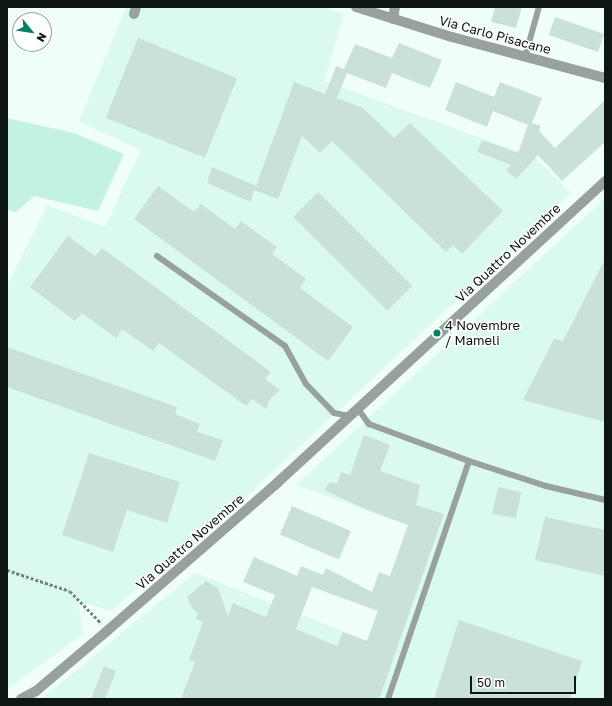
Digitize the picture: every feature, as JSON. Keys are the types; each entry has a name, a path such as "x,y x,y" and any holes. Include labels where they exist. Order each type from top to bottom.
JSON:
{"street":[{"name":"Via Carlo Pisacane","path":"356,7 525,57 605,78"},
{"path":"393,19 395,7"},
{"name":"Via Quattro Novembre","path":"21,699 34,695 358,409 605,181"}],"lane":[{"path":"525,57 539,7"},
{"path":"158,256 285,346 306,384 334,413 349,416"},
{"path":"358,409 369,424 469,461 546,486 605,500"},
{"path":"388,699 469,461"}],"path":[{"path":"7,570 70,590 107,631"}],"shaded area":[{"path":"126,7 322,7 344,14 324,81 536,158 571,193 251,492 111,611 78,601 83,634 7,689 7,286 47,205 105,227 141,150 79,122"},
{"path":"7,118 74,133 124,154 98,211 34,196 16,212 7,210"},
{"path":"605,198 605,699 41,699 195,573 367,641 408,525 296,485"}],"building":[{"path":"495,7 522,7 516,28 491,22"},
{"path":"555,17 604,34 598,52 549,35"},
{"path":"138,38 237,78 205,158 106,118"},
{"path":"399,43 442,60 430,88 392,73 386,88 347,73 337,98 363,108 394,138 410,123 503,211 462,254 453,245 446,252 332,141 320,153 302,136 278,199 254,190 251,202 207,183 212,167 256,186 255,189 294,82 325,94 336,66 344,69 355,44 392,58"},
{"path":"456,82 494,97 500,82 542,98 532,123 541,126 539,131 555,148 605,100 605,142 562,181 538,155 516,179 506,170 511,165 477,152 482,140 518,153 528,125 493,111 487,127 445,110"},
{"path":"158,186 194,212 201,204 235,229 241,221 277,247 272,254 306,279 300,288 353,327 328,361 134,219"},
{"path":"318,192 412,286 387,311 293,217"},
{"path":"68,236 95,256 102,248 271,372 265,379 280,390 270,399 266,409 252,399 246,406 159,343 153,351 122,329 116,338 82,313 75,321 30,287"},
{"path":"605,259 605,422 523,400 554,339 563,341"},
{"path":"7,347 177,407 175,414 200,424 197,432 223,440 215,461 7,387"},
{"path":"364,435 390,445 380,471 420,485 416,505 444,514 378,699 181,699 195,662 189,660 203,622 196,619 198,613 193,609 187,597 206,581 218,588 228,616 233,603 266,617 275,595 243,582 254,557 297,576 301,566 323,575 326,568 372,592 379,572 390,576 408,525 365,509 324,490 330,482 337,484 341,472 350,475","holes":["312,587 378,611 367,641 343,632 337,646 296,629"]},
{"path":"89,453 180,482 167,523 127,510 113,552 62,535"},
{"path":"498,487 521,492 516,518 492,513"},
{"path":"292,506 351,531 339,560 280,535"},
{"path":"545,517 605,530 605,576 535,560"},
{"path":"459,620 582,661 570,699 434,699"},
{"path":"104,666 116,671 105,699 91,699"}],"place":[{"name":"4 Novembre / Mameli","path":"437,333"}]}
